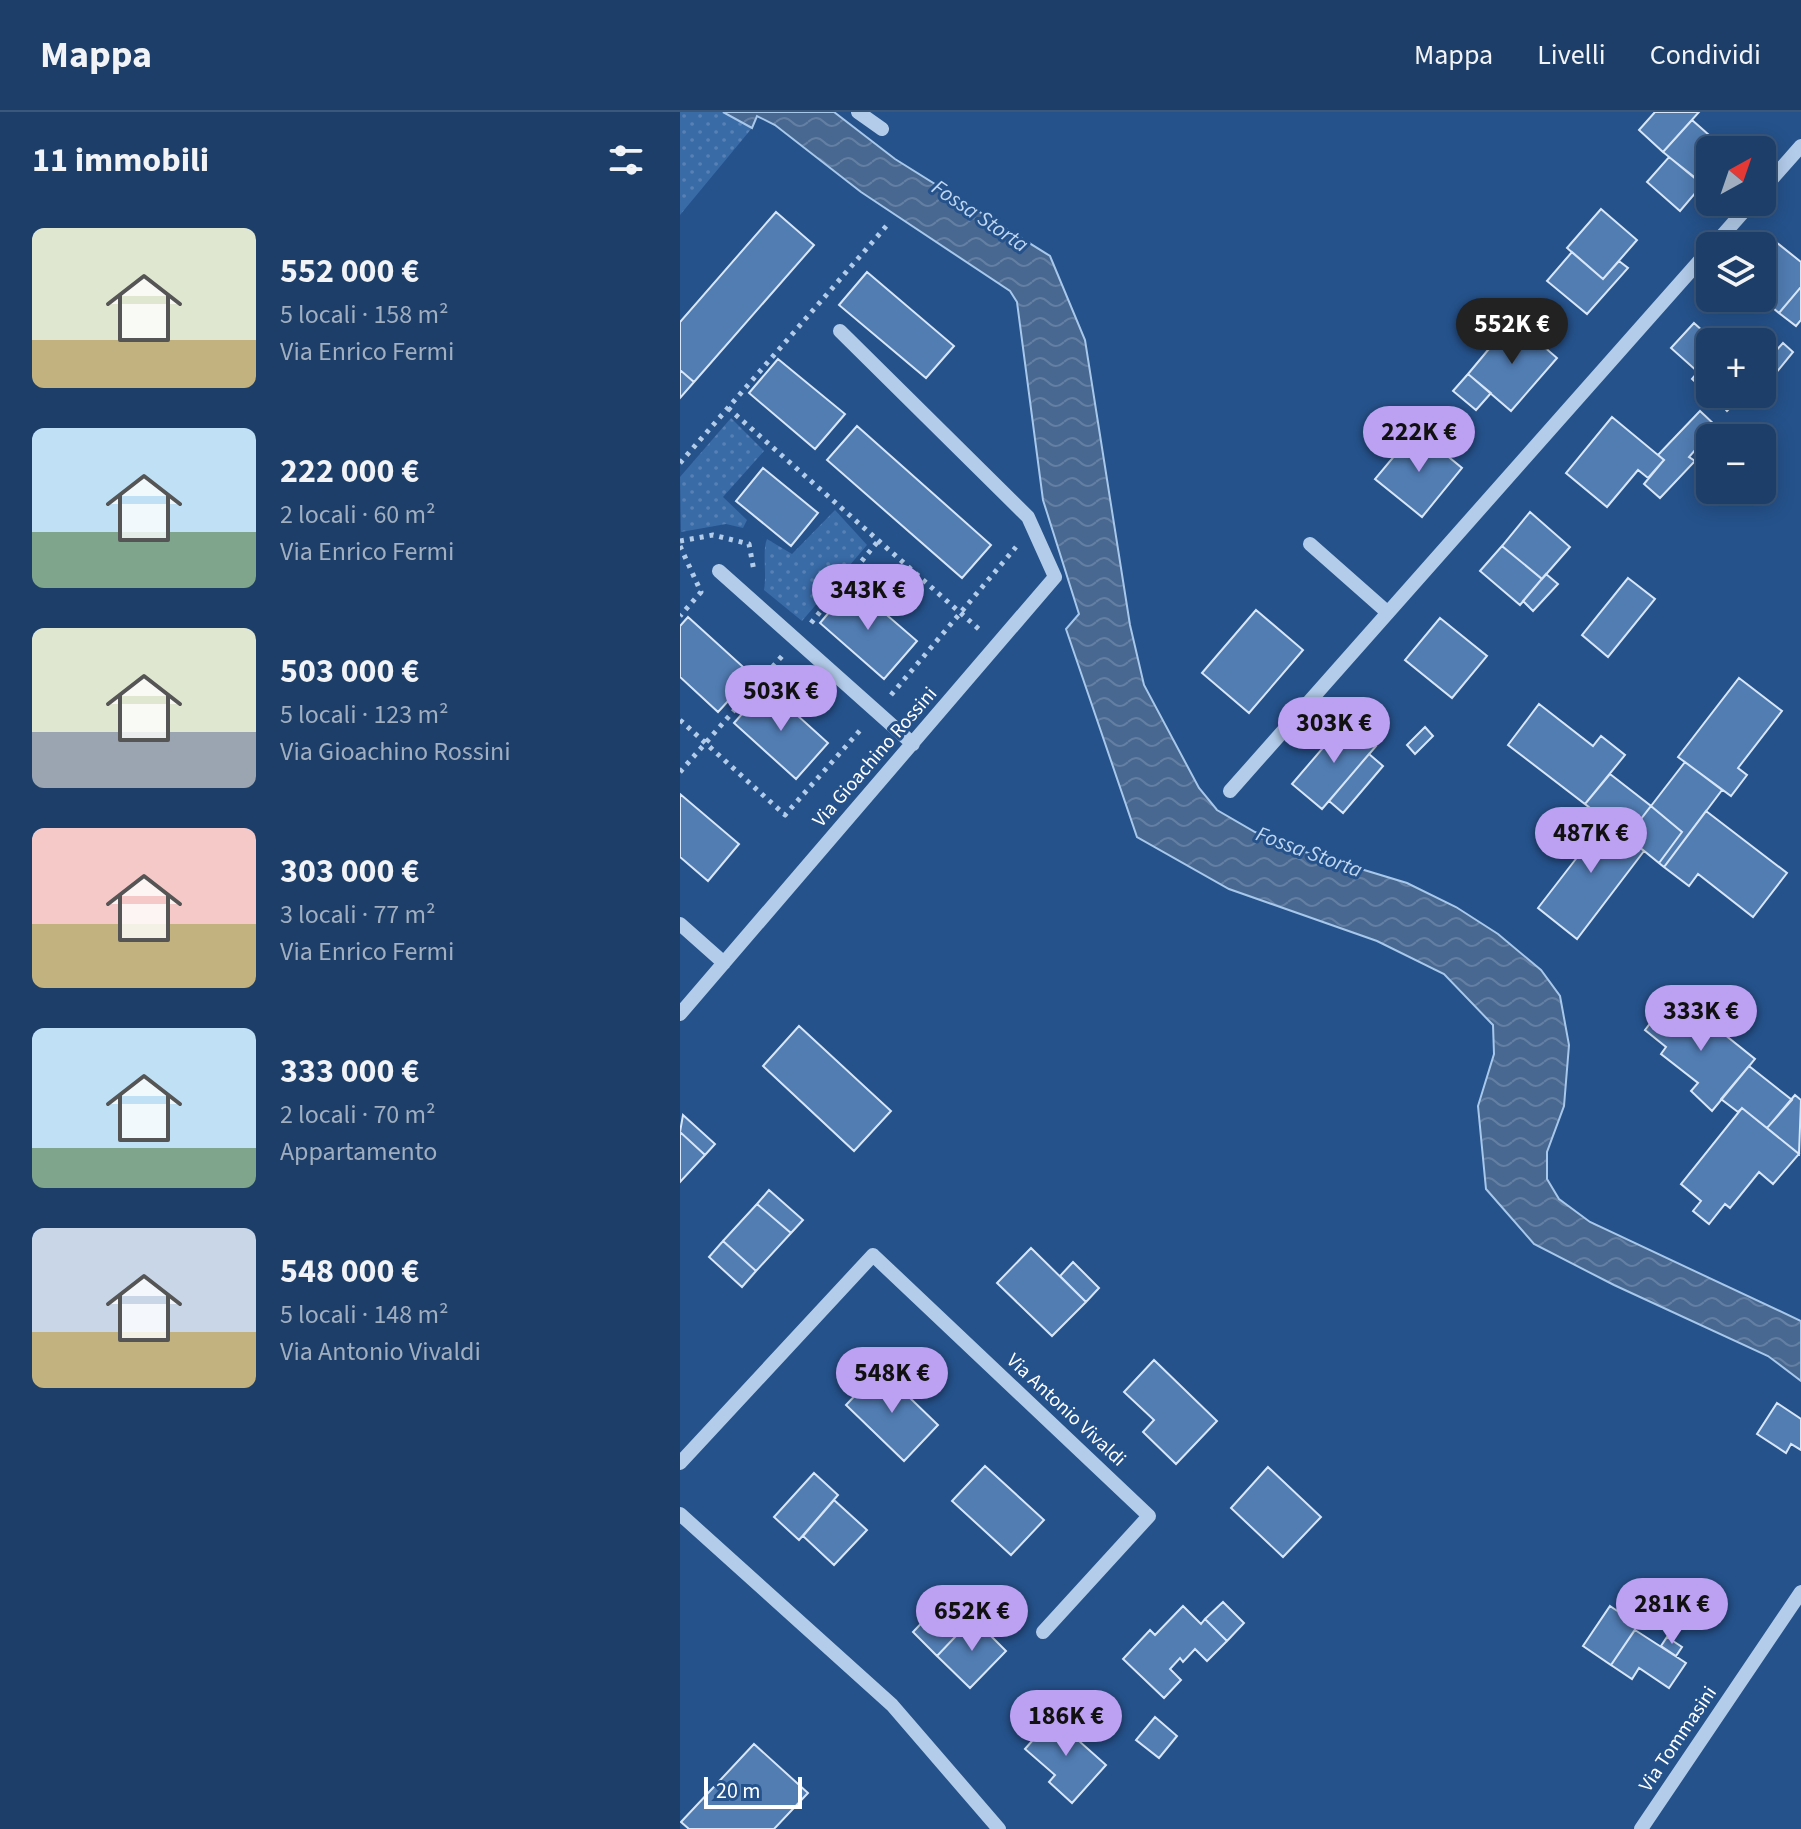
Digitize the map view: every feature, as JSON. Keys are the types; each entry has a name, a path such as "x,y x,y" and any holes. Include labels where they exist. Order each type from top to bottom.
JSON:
{"street":[{"path":"858,112 882,129"},
{"path":"1776,174 1801,146"},
{"path":"1725,232 1739,216"},
{"path":"1230,791 1696,264"},
{"name":"Via Gioachino Rossini","path":"680,1014 1055,577 1028,517 840,331"},
{"path":"1310,544 1387,612"},
{"path":"719,571 913,744"},
{"path":"680,924 724,963"},
{"name":"Via Antonio Vivaldi","path":"680,1463 873,1255 1149,1516 1043,1632"},
{"path":"680,1514 892,1705 999,1829"},
{"name":"Via Tommasini","path":"1641,1829 1801,1592"}],"path":[{"path":"680,463 889,223"},
{"path":"728,408 996,646"},
{"path":"680,546 701,592 680,616"}],"shaded area":[{"path":"680,112 723,112 752,128 680,215"},
{"path":"731,418 764,451 723,497 747,520 743,528 726,524 681,532 680,477"},
{"path":"835,510 867,545 802,621 764,590 767,539 792,554"}],"water":[{"name":"Fossa Storta","path":"723,112 834,112 895,159 1050,256 1085,340 1130,625 1144,685 1199,788 1217,810 1255,832 1308,853 1407,883 1456,907 1498,934 1541,970 1560,996 1569,1045 1564,1106 1547,1152 1547,1179 1559,1199 1590,1222 1801,1321 1801,1381 1768,1356 1614,1285 1534,1244 1486,1189 1478,1106 1494,1054 1493,1025 1444,974 1377,941 1229,889 1137,837 1066,629 1079,614 1043,500 1017,302 1010,291 861,192 775,125 757,116 752,128"}],"building":[{"path":"1655,112 1699,112 1663,152 1639,130"},
{"path":"1692,120 1710,136 1696,136 1696,179 1663,152"},
{"path":"1669,157 1696,178 1696,192 1680,211 1647,182"},
{"path":"1601,209 1637,240 1603,279 1567,248"},
{"path":"776,212 814,245 694,382 680,370 680,322"},
{"path":"1776,242 1801,262 1801,287 1779,313 1776,310"},
{"path":"1572,252 1603,279 1619,261 1628,268 1587,314 1547,281"},
{"path":"867,272 954,346 926,378 839,305"},
{"path":"1801,287 1801,320 1796,326 1779,313"},
{"path":"1513,320 1557,358 1511,411 1468,374"},
{"path":"1694,323 1700,328 1696,328 1696,370 1671,348"},
{"path":"1783,343 1793,352 1776,373 1776,351"},
{"path":"778,359 845,414 815,449 749,393"},
{"path":"680,370 694,382 680,398"},
{"path":"1468,374 1491,393 1476,410 1453,391"},
{"path":"1700,411 1714,424 1696,424 1696,449 1689,457 1695,461 1660,498 1644,484 1664,460 1658,455"},
{"path":"1612,417 1664,460 1648,478 1638,470 1607,507 1566,473"},
{"path":"857,426 991,545 962,578 827,460"},
{"path":"1416,430 1462,468 1422,517 1375,479"},
{"path":"763,468 818,513 791,546 736,501"},
{"path":"1530,512 1570,547 1542,579 1502,546"},
{"path":"1502,546 1542,579 1520,605 1480,571"},
{"path":"1546,574 1558,584 1533,611 1523,601"},
{"path":"1628,578 1655,599 1608,657 1582,635"},
{"path":"852,585 917,641 884,679 820,623"},
{"path":"1256,610 1303,650 1249,713 1202,673"},
{"path":"688,617 752,675 718,712 680,677 680,626"},
{"path":"1440,618 1487,656 1452,698 1405,660"},
{"path":"1739,678 1782,711 1738,768 1747,775 1731,796 1678,757"},
{"path":"766,687 828,743 796,779 734,723"},
{"path":"1539,704 1593,746 1601,736 1625,755 1585,804 1508,745"},
{"path":"1346,721 1376,746 1322,809 1292,784"},
{"path":"1425,727 1433,736 1415,754 1407,745"},
{"path":"1369,754 1383,766 1343,813 1329,801"},
{"path":"1685,762 1722,790 1664,867 1659,863 1682,832 1651,806"},
{"path":"1610,774 1651,806 1627,837 1585,804"},
{"path":"680,794 739,844 708,881 680,857"},
{"path":"1651,806 1682,832 1659,863 1627,837"},
{"path":"1592,810 1644,851 1577,939 1538,908 1582,851 1569,840"},
{"path":"1706,811 1787,873 1753,917 1698,874 1689,886 1664,867"},
{"path":"1684,1002 1755,1059 1712,1111 1691,1091 1698,1083 1661,1054 1666,1047 1645,1030 1661,1009 1672,1017"},
{"path":"799,1026 891,1111 854,1151 763,1066"},
{"path":"1749,1066 1792,1100 1767,1128 1742,1108 1738,1112 1721,1099"},
{"path":"1795,1095 1801,1100 1799,1154 1767,1128"},
{"path":"1742,1108 1799,1154 1773,1184 1759,1172 1730,1208 1725,1204 1709,1224 1693,1211 1701,1201 1681,1184"},
{"path":"683,1115 715,1144 705,1155 680,1132"},
{"path":"680,1132 705,1155 680,1182"},
{"path":"769,1190 803,1220 791,1233 757,1204"},
{"path":"757,1204 791,1233 756,1271 723,1241"},
{"path":"723,1241 756,1271 742,1287 709,1257"},
{"path":"1031,1248 1086,1302 1052,1336 997,1283"},
{"path":"1073,1262 1099,1288 1086,1302 1060,1276"},
{"path":"1154,1360 1217,1421 1176,1464 1143,1432 1154,1420 1124,1392"},
{"path":"880,1369 938,1425 904,1461 846,1405"},
{"path":"1777,1403 1801,1419 1801,1450 1791,1444 1786,1453 1757,1434"},
{"path":"985,1466 1044,1520 1011,1555 952,1501"},
{"path":"1268,1467 1321,1517 1283,1557 1231,1508"},
{"path":"814,1473 838,1495 799,1540 774,1517"},
{"path":"834,1500 867,1530 834,1565 803,1536"},
{"path":"949,1594 973,1618 937,1656 913,1632"},
{"path":"1223,1602 1244,1623 1227,1641 1205,1619"},
{"path":"1183,1606 1201,1624 1205,1619 1227,1641 1207,1661 1195,1649 1183,1662 1180,1658 1170,1669 1181,1680 1164,1698 1123,1659 1150,1630 1155,1635"},
{"path":"1610,1606 1638,1625 1611,1665 1583,1646"},
{"path":"973,1618 1006,1651 970,1688 937,1656"},
{"path":"1635,1630 1686,1663 1669,1688 1639,1668 1632,1679 1611,1665"},
{"path":"1667,1637 1682,1647 1676,1656 1661,1646"},
{"path":"1056,1714 1083,1737 1079,1741 1106,1765 1072,1803 1049,1782 1055,1775 1025,1749"},
{"path":"1155,1717 1177,1736 1159,1758 1136,1740"},
{"path":"754,1744 808,1793 774,1829 689,1829 681,1822"}]}
